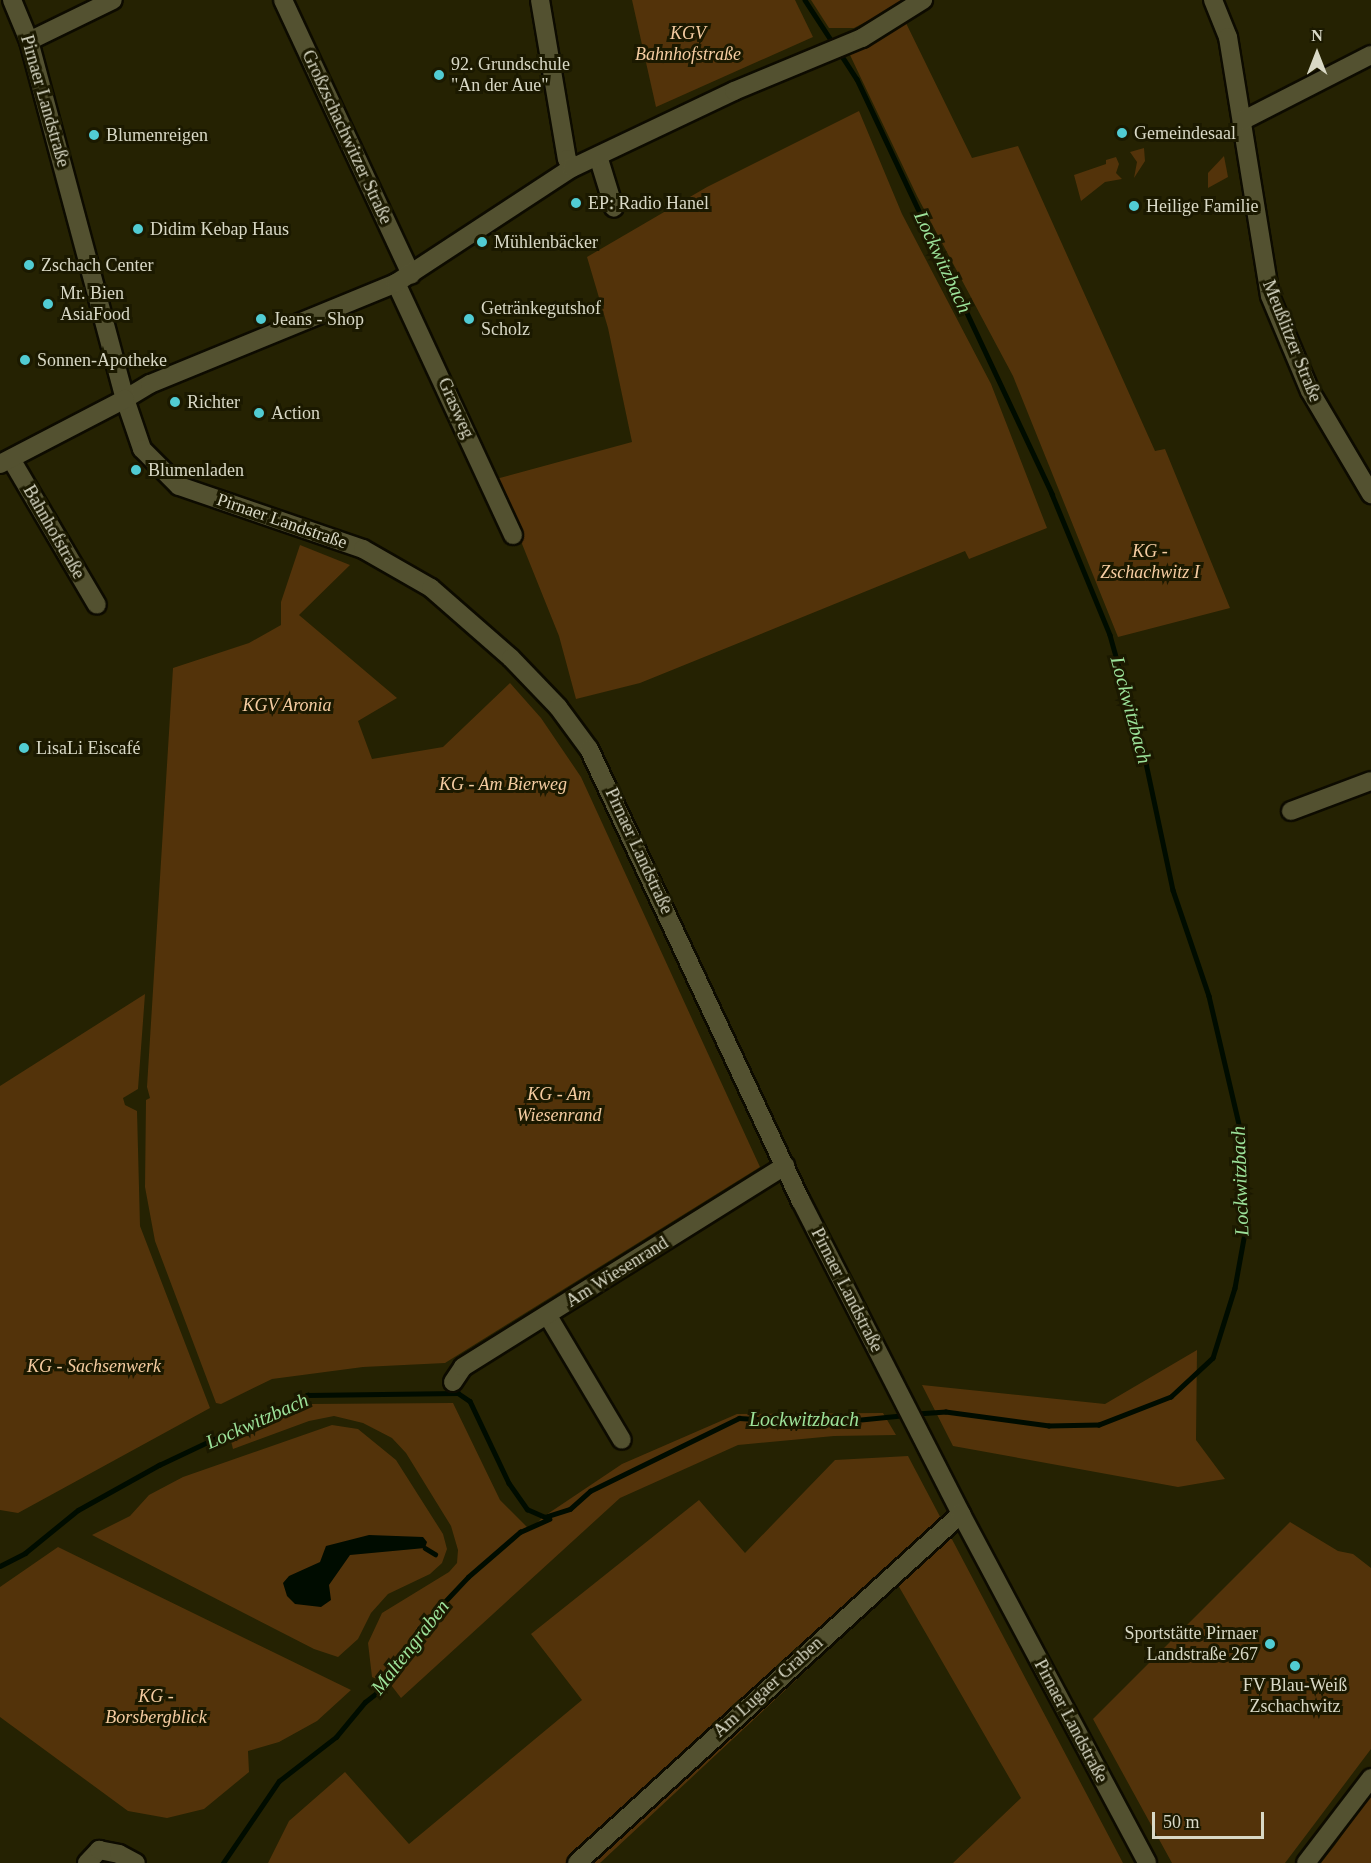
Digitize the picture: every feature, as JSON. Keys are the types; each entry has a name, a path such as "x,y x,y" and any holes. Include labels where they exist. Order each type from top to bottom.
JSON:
{"street":[{"name":"Pirnaer Landstraße","path":"12,0 29,41 125,399 142,449 179,486 354,546 392,563 431,588 471,622 558,707 589,748 616,800 785,1166 901,1398 1147,1863"},
{"path":"29,41 113,0"},
{"name":"Großzschachwitzer Straße","path":"283,0 403,279"},
{"path":"540,0 567,159 572,168"},
{"path":"5,461 150,384 403,279 572,168 844,43 862,38 923,0"},
{"name":"Meußlitzer Straße","path":"1213,0 1228,37 1270,296 1310,391 1369,485"},
{"path":"1242,121 1371,55"},
{"path":"598,156 614,208"},
{"name":"Grasweg","path":"403,279 513,536"},
{"name":"Bahnhofstraße","path":"5,461 97,605"},
{"path":"1292,811 1371,781"},
{"name":"Am Wiesenrand","path":"453,1382 463,1367 785,1166"},
{"path":"548,1316 622,1440"},
{"name":"Am Lugaer Graben","path":"577,1863 961,1514"},
{"path":"1306,1863 1371,1778"},
{"path":"87,1863 99,1850 119,1854 136,1863"}],"green space":[{"name":"KGV Bahnhofstraße","path":"632,0 795,0 813,37 656,107"},
{"path":"811,0 909,0 854,28 829,28"},
{"name":"KG - Zschachwitz I","path":"905,21 972,158 1018,146 1155,451 1165,449 1230,608 1118,637 1013,376 917,196 850,55"},
{"path":"859,111 902,214 991,384 1047,528 969,559 965,551 640,683 576,699 559,636 496,479 632,442 608,328 587,257 707,187"},
{"path":"1144,148 1145,161 1134,178 1137,162 1130,152"},
{"path":"1224,156 1228,177 1208,188 1208,173"},
{"path":"1116,157 1119,164 1116,173 1122,179 1105,182 1081,201 1074,175 1106,164 1106,160"},
{"path":"300,545 350,565 299,615 397,698 358,721 372,759 443,747 510,683 541,718 581,777 760,1167 445,1363 363,1367 272,1379 221,1404 216,1403 155,1241 145,1187 146,1100 150,1098 147,1087 173,668 249,643 281,625 281,602"},
{"name":"KG - Sachsenwerk","path":"145,994 138,1089 123,1098 125,1105 137,1111 140,1226 210,1408 18,1513 0,1510 0,1086"},
{"path":"1197,1350 1196,1440 1225,1479 1178,1487 953,1446 922,1385 1105,1404"},
{"path":"453,1403 500,1500 530,1530 543,1517 622,1464 737,1414 883,1413 896,1435 834,1436 738,1445 620,1498 401,1698 391,1685 372,1677 368,1643 382,1613 449,1572 457,1563 458,1550 451,1526 406,1453 392,1438 363,1423 334,1416 309,1421 233,1449 231,1441 309,1404"},
{"path":"332,1425 358,1429 396,1460 443,1534 447,1549 442,1563 430,1574 388,1594 371,1613 358,1639 338,1657 314,1649 92,1535 130,1516 149,1495 183,1477"},
{"path":"908,1456 1123,1863 953,1863 1021,1798 898,1585 600,1863 268,1863 289,1821 345,1772 409,1844 582,1700 531,1634 699,1500 745,1553 835,1460"},
{"name":"Sportstätte Pirnaer Landstraße 267","path":"1290,1522 1338,1551 1353,1554 1371,1568 1371,1749 1285,1863 1172,1863 1093,1719"},
{"name":"KG - Borsbergblick","path":"58,1547 351,1690 317,1721 279,1742 248,1751 249,1772 204,1809 167,1818 128,1811 0,1717 0,1587"},
{"path":"1371,1795 1371,1863 1321,1863 1335,1845"}],"shaded area":[{"path":"369,1535 423,1537 427,1542 425,1548 350,1555 329,1585 331,1600 321,1607 295,1604 287,1596 283,1583 289,1576 320,1562 326,1546"}],"waterway":[{"name":"Lockwitzbach","path":"805,0 835,46"},
{"name":"Lockwitzbach","path":"840,53 857,79 1052,494 1110,635 1146,763 1173,890 1209,996 1241,1132 1245,1233 1235,1288 1213,1358 1171,1397 1099,1425 1049,1426 946,1412 914,1414"},
{"name":"Lockwitzbach","path":"0,1566 25,1553 78,1510 159,1465 307,1395 458,1393 470,1401 509,1483 527,1509 545,1517 570,1509 590,1491 739,1418 826,1423 906,1415"},
{"name":"Maltengraben","path":"223,1863 279,1781 336,1737 365,1702 384,1687 419,1629 468,1577 520,1532 549,1519"},
{"path":"425,1548 435,1554"}],"place":[{"name":"92. Grundschule \"An der Aue\"","path":"439,75"},
{"name":"Gemeindesaal","path":"1122,133"},
{"name":"Blumenreigen","path":"94,135"},
{"name":"EP: Radio Hanel","path":"576,203"},
{"name":"Heilige Familie","path":"1134,206"},
{"name":"Didim Kebap Haus","path":"138,229"},
{"name":"Mühlenbäcker","path":"482,242"},
{"name":"Zschach Center","path":"29,265"},
{"name":"Mr. Bien AsiaFood","path":"48,304"},
{"name":"Jeans - Shop","path":"261,319"},
{"name":"Getränkegutshof Scholz","path":"469,319"},
{"name":"Sonnen-Apotheke","path":"25,360"},
{"name":"Richter","path":"175,402"},
{"name":"Action","path":"259,413"},
{"name":"Blumenladen","path":"136,470"},
{"name":"LisaLi Eiscafé","path":"24,748"},
{"name":"Sportstätte Pirnaer Landstraße 267","path":"1270,1644"},
{"name":"FV Blau-Weiß Zschachwitz","path":"1295,1666"}],"park label":[{"name":"KGV Aronia","path":"287,705"},
{"name":"KG - Am Bierweg","path":"503,784"},
{"name":"KG - Am Wiesenrand","path":"559,1105"}]}
